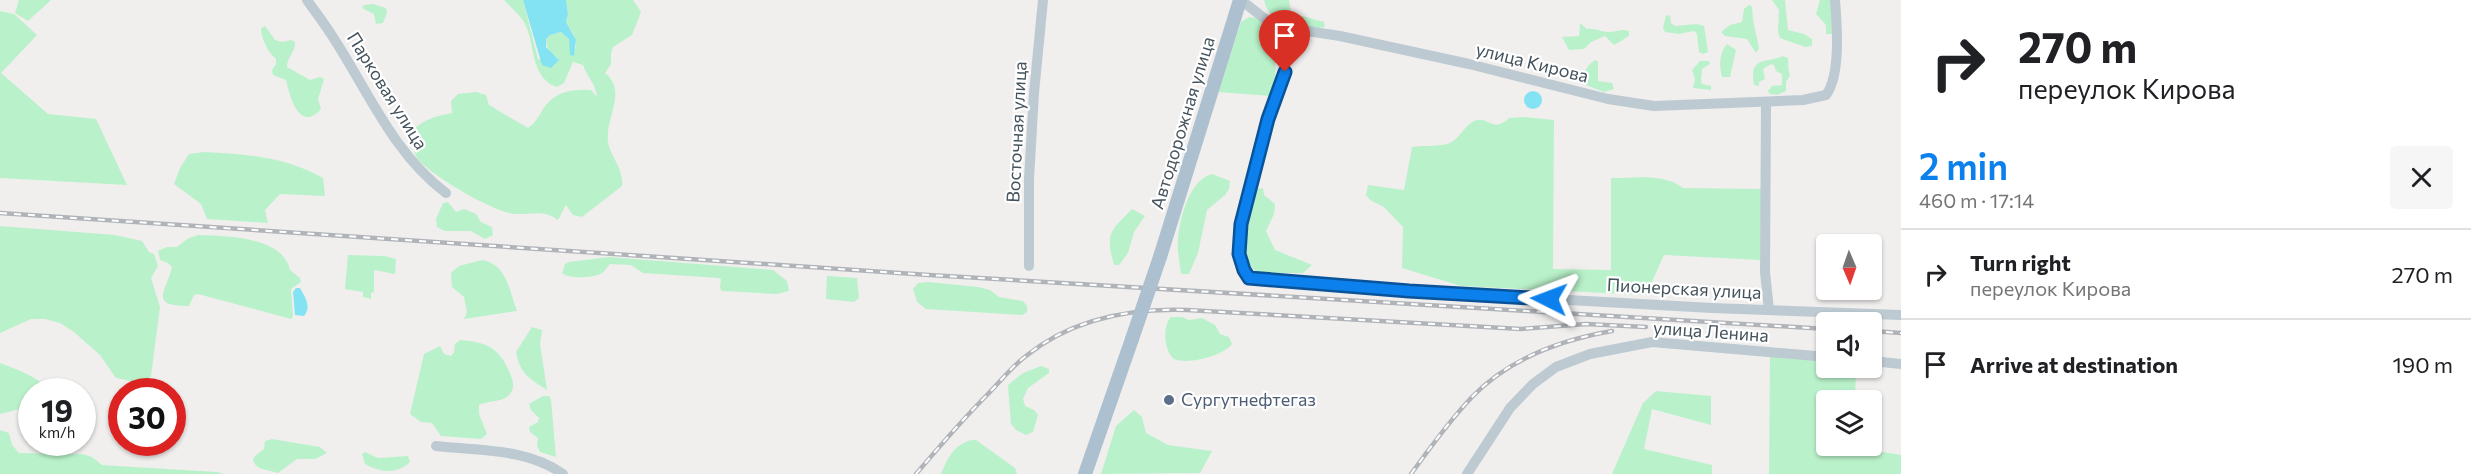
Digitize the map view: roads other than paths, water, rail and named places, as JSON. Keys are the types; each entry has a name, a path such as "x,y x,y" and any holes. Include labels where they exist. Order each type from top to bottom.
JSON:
{"main road":[{"name":"Автодорожная улица","path":"1085,474 1160,257 1240,0"}],"street":[{"name":"Парковая улица","path":"307,0 336,42 404,152 427,179 446,194"},
{"name":"Восточная улица","path":"1029,266 1033,104 1043,0"},
{"path":"1240,0 1274,27"},
{"name":"улица Кирова","path":"1274,27 1351,38 1470,64 1619,101 1654,106 1766,102 1803,100 1826,95 1832,88 1836,66 1835,0"},
{"name":"Пионерская улица","path":"1274,27 1285,72 1268,119 1241,224 1239,254 1249,278 1421,292 1901,315"},
{"path":"1766,102 1765,272 1769,310"},
{"name":"улица Ленина","path":"1467,474 1510,408 1533,384 1556,367 1590,354 1652,342 1816,356"},
{"path":"1882,362 1901,363"},
{"path":"436,446 524,455 545,463 563,474"}],"water":[{"path":"523,0 566,0 568,14 566,22 576,40 574,56 570,55 569,39 561,32 550,35 546,39 546,47 559,60 551,68 542,65"},
{"path":"1533,91 1539,94 1542,100 1539,106 1533,109 1527,106 1524,100 1527,94"},
{"path":"296,288 300,288 307,302 304,316 295,315 293,292"}],"railway":[{"path":"0,213 929,275 1816,328"},
{"path":"916,474 1010,370 1026,356 1063,333 1102,318 1144,311 1187,310 1521,329 1586,324 1646,327"},
{"path":"1411,474 1464,406 1487,383 1519,361 1537,353 1574,340 1612,331"},
{"path":"1882,332 1901,333"}],"place":[{"name":"Сургутнефтегаз","path":"1169,400"}]}
